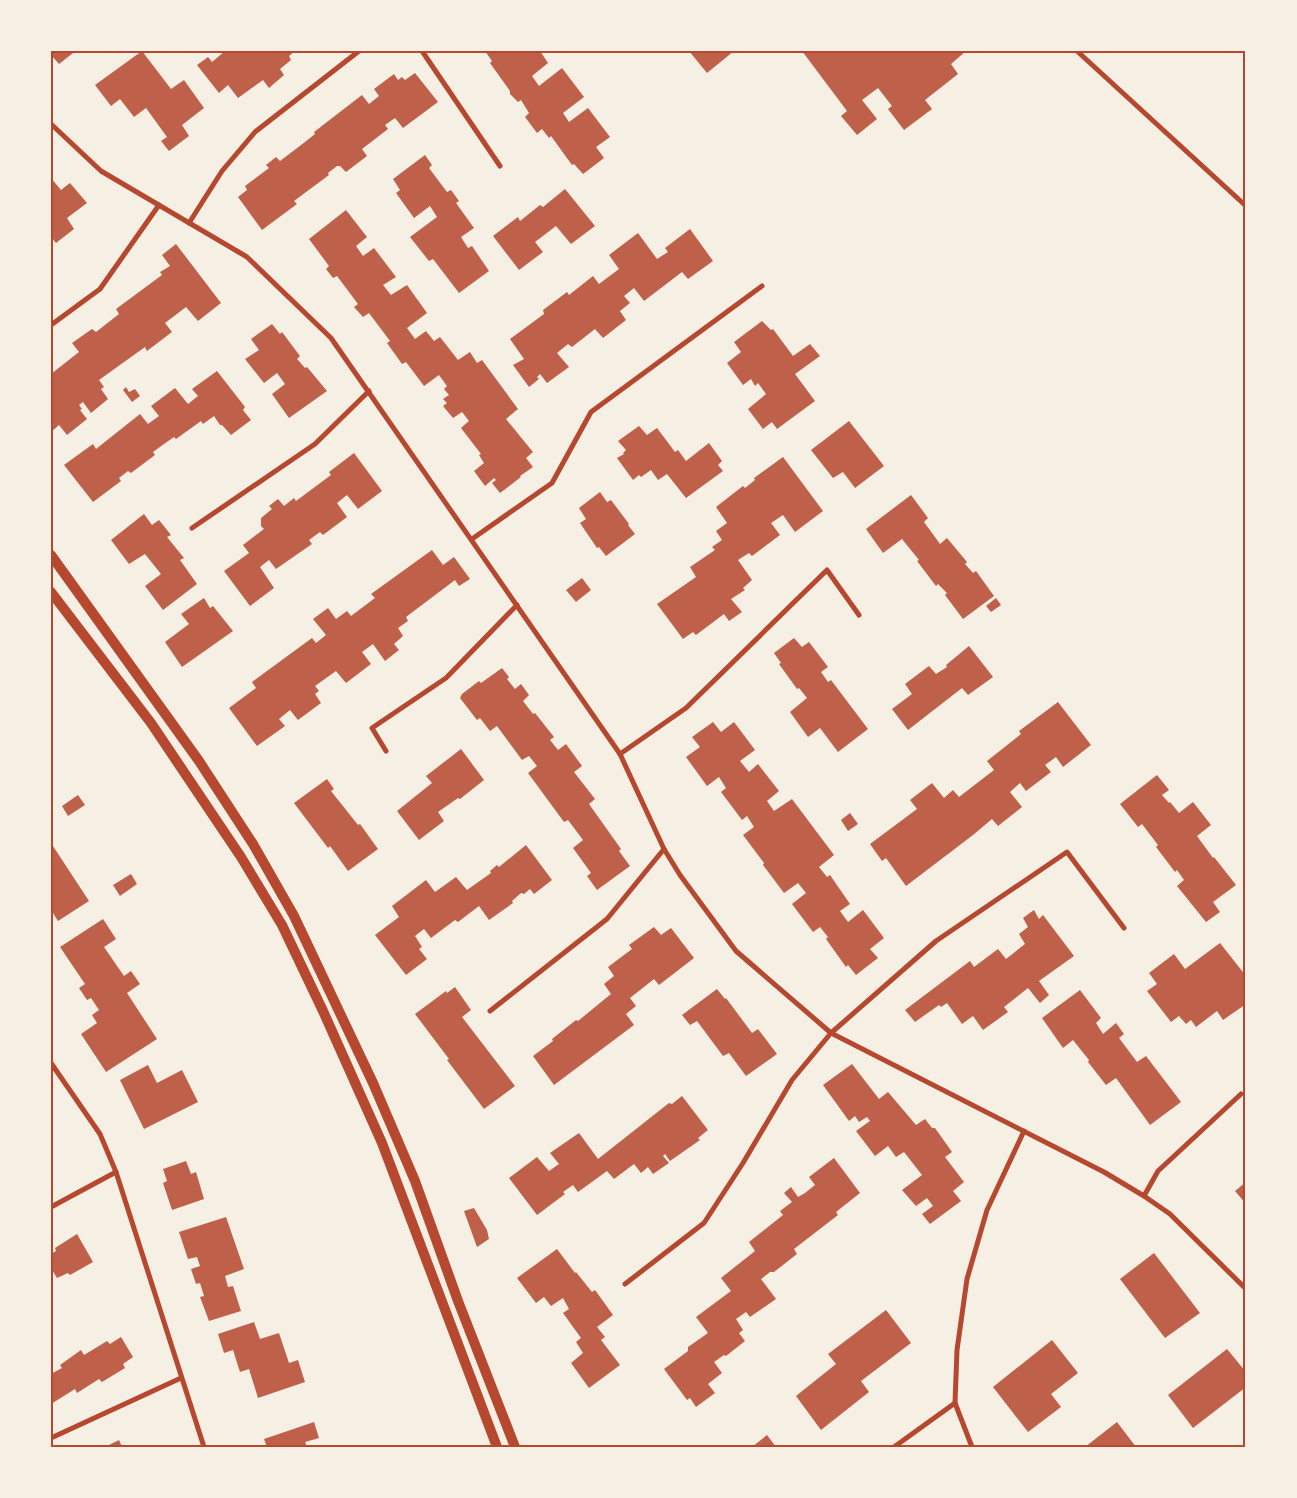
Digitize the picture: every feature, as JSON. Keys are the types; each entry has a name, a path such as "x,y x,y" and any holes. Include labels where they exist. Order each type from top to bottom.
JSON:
{"main road":[{"path":"51,555 199,761 253,844 294,916 373,1083 415,1182 458,1301 515,1447"},
{"path":"51,592 150,723 241,857 282,925 382,1143 497,1447"}],"street":[{"path":"189,222 222,171 255,132 359,51"},
{"path":"422,51 500,166"},
{"path":"1077,51 1246,206"},
{"path":"51,124 102,171 247,257 331,338 472,538 620,754 664,850 736,951 831,1032 1104,1172 1144,1196 1170,1214 1246,1289"},
{"path":"51,325 100,289 158,205"},
{"path":"472,538 552,483 591,412 762,286"},
{"path":"192,528 316,444 368,390"},
{"path":"620,754 686,708 827,570 859,615"},
{"path":"386,751 372,728 446,678 517,605"},
{"path":"490,1012 607,919 664,850"},
{"path":"625,1284 704,1223 743,1163 792,1080 831,1032 936,941 1067,852 1124,928"},
{"path":"51,1063 100,1134 116,1172 204,1447"},
{"path":"1144,1196 1158,1171 1241,1094"},
{"path":"972,1447 955,1403 958,1350 967,1279 987,1210 1024,1131"},
{"path":"51,1207 116,1172"},
{"path":"51,1438 181,1378"},
{"path":"894,1447 955,1403"}],"building":[{"path":"51,51 71,51 73,53 59,64 51,55"},
{"path":"142,51 171,89 184,80 204,108 182,125 189,136 169,151 161,141 167,137 146,108 134,117 120,99 111,106 95,85"},
{"path":"225,51 295,51 289,56 291,60 280,69 284,75 269,88 263,80 238,98 228,85 219,93 197,65 208,57 212,62"},
{"path":"485,51 540,51 548,63 532,76 539,86 562,68 584,97 563,113 569,122 588,108 610,137 596,147 604,158 583,174 574,164 572,165 551,136 549,138 542,129 537,133 525,117 529,113 521,100 518,102 510,94 510,91 490,63 492,61"},
{"path":"689,51 734,51 707,73"},
{"path":"802,51 966,51 951,64 958,74 925,100 932,109 904,130 888,109 892,106 878,88 862,100 877,119 857,135 841,116 847,111"},
{"path":"415,73 438,102 403,128 395,118 385,125 388,129 362,149 367,156 346,172 340,166 337,166 328,173 329,175 294,201 297,204 262,230 238,197 247,190 245,186 269,168 266,165 276,157 280,161 362,95 369,104 379,96 374,89 394,74 398,80 402,77 405,80"},
{"path":"425,155 432,165 429,168 447,192 451,190 459,201 456,203 474,228 461,237 468,248 472,246 489,271 459,293 433,259 429,261 410,237 437,217 430,206 414,218 396,193 400,190 393,179"},
{"path":"51,178 61,190 70,183 87,203 67,218 74,229 56,243 51,237"},
{"path":"565,189 595,226 571,244 556,226 535,242 543,252 519,270 493,236 518,217 520,221 540,205 543,207"},
{"path":"346,210 367,237 356,246 363,256 374,248 396,277 383,285 391,295 407,285 427,313 407,328 415,339 426,331 434,341 440,337 458,360 470,352 477,363 482,360 518,409 506,419 533,452 526,458 533,467 500,493 492,483 496,480 494,478 485,486 474,471 484,463 479,455 481,454 461,428 469,421 462,412 453,418 443,406 447,403 443,399 449,395 444,389 447,386 439,375 424,386 406,362 402,364 387,343 390,341 369,313 363,317 354,307 358,304 337,276 333,278 326,269 329,266 309,239"},
{"path":"690,229 713,261 688,279 682,272 644,301 634,288 624,296 630,303 620,311 626,320 603,338 595,329 572,347 568,344 557,353 569,367 547,383 540,374 537,377 539,379 529,387 513,365 524,359 510,339 544,314 543,310 567,292 569,295 593,276 599,284 619,269 609,255 638,233 657,259 668,252 665,248"},
{"path":"176,244 221,303 198,321 186,307 165,323 172,332 147,351 145,347 99,380 104,387 101,389 108,399 91,413 83,402 79,405 82,409 80,410 87,419 67,435 59,425 51,432 51,374 79,352 72,343 92,329 96,332 119,314 116,309 162,275 160,272 170,266 162,255"},
{"path":"762,321 771,330 773,329 793,356 810,344 820,356 795,374 815,401 777,429 772,422 763,429 748,409 766,394 758,383 755,386 751,379 743,385 727,363 741,352 734,342"},
{"path":"272,324 280,334 282,332 300,356 297,359 305,368 307,367 327,391 289,418 272,394 285,384 277,373 264,383 245,359 259,350 251,339"},
{"path":"217,371 245,407 243,410 251,420 231,435 220,425 214,416 203,424 201,421 176,439 174,437 153,452 155,455 131,473 128,471 119,478 121,481 93,502 64,465 93,444 96,449 140,414 148,424 159,416 151,406 175,388 188,404 198,396 192,389"},
{"path":"126,387 129,392 135,389 140,396 132,402 123,390"},
{"path":"849,421 884,466 855,488 843,472 833,478 811,450"},
{"path":"639,426 647,435 657,428 675,452 678,450 686,461 709,443 722,461 718,465 723,471 686,498 667,474 658,480 651,470 633,480 617,458 624,454 626,450 618,441"},
{"path":"354,453 382,491 358,509 347,495 337,503 347,517 323,535 320,532 309,540 312,544 276,569 269,560 260,567 274,588 250,606 224,571 249,553 243,545 264,529 261,526 261,518 272,509 269,506 278,499 284,506 294,498 296,501 331,475 329,472"},
{"path":"783,457 823,511 795,532 783,515 771,523 780,535 752,556 749,553 738,560 752,580 743,588 745,590 731,599 742,612 729,621 724,614 696,635 693,632 683,639 657,604 696,577 690,567 715,550 712,547 722,540 716,531 727,523 716,507 743,486 745,488 755,480 754,478"},
{"path":"600,492 607,502 611,500 635,534 606,556 599,547 597,548 580,523 586,519 579,508"},
{"path":"911,495 928,518 924,522 940,544 947,538 967,562 965,564 973,573 976,571 994,596 963,619 945,595 947,593 938,584 936,586 902,539 883,553 866,529"},
{"path":"144,514 152,525 159,520 171,535 167,537 184,558 180,560 197,584 163,610 145,586 161,574 145,554 129,564 111,540"},
{"path":"432,550 443,565 454,557 470,579 459,586 455,580 406,617 408,621 398,628 403,636 394,644 399,650 385,661 373,644 362,652 371,664 346,683 336,671 315,686 319,691 315,694 321,703 298,720 290,710 279,719 285,726 257,746 229,708 256,688 252,682 312,638 316,643 326,635 313,619 328,608 336,619 347,611 351,616 375,598 371,594"},
{"path":"582,578 591,590 576,602 566,590"},
{"path":"204,598 210,608 213,606 233,631 182,667 165,642 189,624 181,614"},
{"path":"996,598 1001,605 991,612 986,606"},
{"path":"794,638 802,647 809,642 828,667 821,672 828,682 831,680 868,729 838,752 820,728 808,737 790,712 807,698 799,688 797,689 779,664 781,663 774,653"},
{"path":"969,646 993,677 968,695 962,688 908,730 892,709 912,694 905,684 929,666 936,674 947,667 946,665"},
{"path":"502,668 509,677 507,679 515,689 521,684 529,695 523,701 554,737 550,740 558,750 566,744 582,766 574,772 595,799 589,804 621,849 619,851 630,866 597,890 587,876 591,873 573,848 583,840 568,820 564,822 528,773 537,766 529,756 522,760 497,726 490,731 480,718 477,720 460,698 462,694 479,681 481,683"},
{"path":"1058,702 1091,745 1063,767 1056,757 1045,765 1051,772 1026,791 1020,783 1010,792 1022,807 998,826 992,819 906,886 886,858 882,861 870,844 917,809 910,800 932,783 944,798 953,790 959,797 994,770 987,761 1021,734 1019,731"},
{"path":"713,722 721,732 734,722 755,750 740,761 749,772 758,764 779,791 767,801 774,811 792,799 834,855 819,867 827,877 830,875 850,904 840,911 848,922 863,910 884,938 870,949 878,958 856,975 848,965 846,967 826,939 828,937 820,927 813,932 792,904 806,893 798,883 784,893 763,865 764,863 743,835 754,827 747,816 742,820 721,792 726,788 719,777 707,786 686,757 700,747 692,737"},
{"path":"461,749 484,780 460,799 458,798 438,812 444,821 419,840 397,811 432,783 426,776"},
{"path":"1157,775 1169,790 1162,795 1179,813 1193,802 1211,825 1197,836 1236,885 1213,902 1220,912 1206,922 1177,886 1184,880 1177,870 1175,872 1142,824 1138,827 1120,804"},
{"path":"327,779 334,789 331,791 358,825 360,824 378,849 348,871 294,803"},
{"path":"78,795 85,805 68,816 62,806"},
{"path":"850,813 858,824 848,831 841,820"},
{"path":"51,843 89,901 58,921 51,910"},
{"path":"526,845 552,880 534,894 530,889 524,894 521,893 512,901 513,903 489,920 479,906 458,922 455,920 431,938 424,929 415,936 422,947 419,949 427,959 406,975 375,935 399,917 392,906 426,880 435,892 456,877 467,890 491,873 490,871 497,865 499,867"},
{"path":"131,874 137,884 120,896 113,885"},
{"path":"1034,910 1039,919 1043,915 1074,956 1039,981 1049,995 1040,1003 1028,988 1004,1007 1008,1012 983,1030 973,1016 962,1024 947,1003 941,1007 939,1005 915,1022 905,1010 970,961 974,967 998,949 1006,959 1025,944 1019,934 1028,927 1023,918"},
{"path":"103,919 116,939 104,947 124,976 131,971 140,984 127,993 157,1039 106,1072 81,1034 97,1023 92,1015 99,1010 91,998 87,1000 79,988 85,984 60,947"},
{"path":"654,927 661,935 671,928 694,958 659,985 654,979 630,998 636,1006 626,1014 634,1025 554,1085 533,1056 611,994 604,984 614,976 608,967 632,949 629,945"},
{"path":"1220,943 1246,976 1246,1004 1223,1020 1217,1011 1196,1027 1191,1020 1186,1024 1179,1016 1171,1022 1147,991 1157,984 1149,973 1174,954 1185,969"},
{"path":"455,987 471,1010 462,1017 515,1086 484,1109 415,1014 446,991 447,993"},
{"path":"717,989 752,1033 758,1029 777,1054 746,1076 729,1053 723,1056 697,1021 690,1025 682,1015"},
{"path":"1080,990 1101,1018 1096,1023 1103,1034 1116,1023 1124,1034 1119,1038 1137,1062 1146,1056 1181,1102 1150,1125 1116,1078 1106,1085 1073,1040 1063,1048 1042,1018"},
{"path":"852,1064 879,1099 888,1092 916,1125 925,1119 932,1128 935,1128 952,1152 945,1157 964,1182 953,1191 961,1201 930,1224 922,1214 933,1206 927,1198 916,1206 902,1190 922,1175 904,1152 896,1157 888,1146 875,1156 856,1131 870,1121 867,1117 859,1122 855,1116 849,1121 823,1085"},
{"path":"148,1065 157,1083 182,1070 198,1102 144,1129 120,1080"},
{"path":"682,1096 708,1130 698,1138 700,1140 670,1161 665,1154 663,1156 669,1163 653,1174 648,1167 641,1173 634,1164 614,1179 607,1171 578,1192 573,1185 563,1192 565,1194 537,1215 509,1178 537,1157 549,1171 559,1164 550,1153 579,1133 598,1159 669,1103 672,1104"},
{"path":"834,1158 860,1193 836,1212 838,1215 794,1249 797,1254 774,1272 770,1272 761,1279 776,1299 750,1317 746,1312 736,1319 743,1330 739,1333 745,1341 726,1356 724,1355 714,1362 722,1373 708,1384 715,1393 696,1407 690,1398 687,1400 664,1369 688,1351 688,1347 708,1333 696,1317 731,1291 721,1278 755,1251 749,1242 783,1215 780,1211 792,1202 784,1193 791,1187 798,1197 805,1193 815,1185 809,1177"},
{"path":"186,1161 191,1174 196,1172 204,1199 172,1210 163,1183 167,1181 163,1169"},
{"path":"1246,1182 1246,1204 1235,1191"},
{"path":"474,1208 487,1230 489,1239 477,1247 464,1211"},
{"path":"226,1217 244,1269 225,1276 228,1287 233,1286 241,1311 209,1321 200,1297 204,1296 200,1283 196,1284 191,1269 200,1266 197,1257 188,1259 179,1232"},
{"path":"77,1234 93,1262 70,1275 68,1273 57,1278 51,1268 51,1254 56,1251 55,1248"},
{"path":"557,1249 592,1292 595,1290 613,1315 597,1327 605,1337 601,1340 620,1365 589,1388 571,1363 583,1353 576,1342 581,1338 563,1313 569,1309 563,1298 551,1306 544,1297 536,1303 517,1278"},
{"path":"1154,1253 1200,1313 1165,1338 1120,1279"},
{"path":"886,1310 911,1343 861,1381 869,1392 821,1430 796,1396 836,1364 828,1354"},
{"path":"254,1322 260,1339 279,1333 289,1363 298,1360 305,1382 258,1398 249,1369 240,1372 233,1350 224,1353 218,1334"},
{"path":"121,1337 133,1357 123,1364 125,1368 102,1382 99,1379 77,1393 75,1389 51,1404 51,1374 62,1368 60,1365 81,1350 84,1355 107,1341 110,1344"},
{"path":"1052,1340 1078,1373 1051,1394 1061,1407 1028,1432 993,1387"},
{"path":"1227,1349 1246,1372 1246,1387 1193,1428 1168,1395"},
{"path":"314,1422 319,1438 305,1442 307,1447 267,1447 264,1439"},
{"path":"1117,1422 1136,1447 1085,1447"},
{"path":"767,1435 776,1447 752,1447"},
{"path":"119,1440 122,1447 105,1447"}]}
